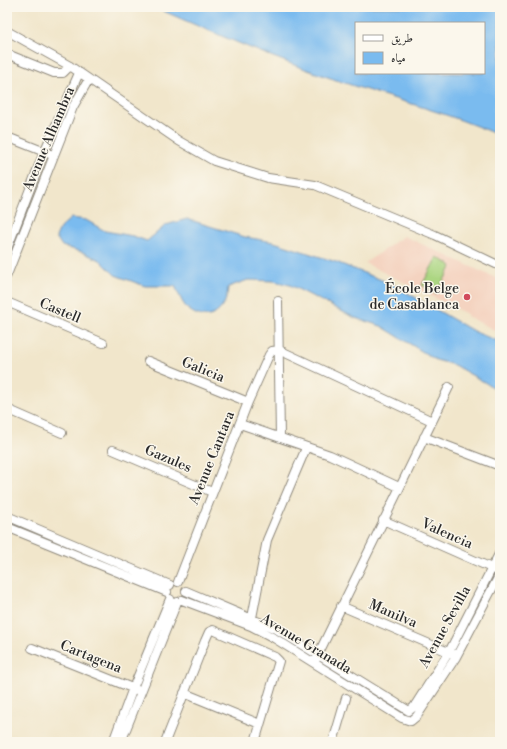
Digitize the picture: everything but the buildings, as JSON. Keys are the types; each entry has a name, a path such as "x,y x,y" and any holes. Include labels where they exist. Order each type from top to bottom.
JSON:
{"street":[{"path":"7,31 70,66 179,140 214,160 268,178 315,185 435,235 500,266"},
{"path":"7,54 54,73 66,72 70,66"},
{"name":"Avenue Alhambra","path":"8,244 44,152 80,73"},
{"name":"Avenue Alhambra","path":"7,275 73,108 89,79"},
{"path":"7,137 54,155"},
{"path":"8,244 18,246"},
{"path":"278,301 280,438"},
{"name":"Castell","path":"7,302 102,343"},
{"path":"278,350 432,421"},
{"name":"Avenue Cantara","path":"178,582 212,492 268,355 272,351 278,350"},
{"name":"Galicia","path":"148,361 248,402"},
{"path":"314,663 449,387"},
{"path":"7,409 62,433"},
{"path":"240,424 330,455 361,468 399,488"},
{"path":"424,437 500,466"},
{"path":"252,622 267,540 306,448"},
{"name":"Gazules","path":"113,450 212,492"},
{"name":"Avenue Granada","path":"7,516 173,595"},
{"name":"Valencia","path":"383,520 492,568 500,573"},
{"name":"Avenue Granada","path":"7,527 173,595 278,630 409,711"},
{"name":"Avenue Sevilla","path":"409,711 414,707 453,654 500,552"},
{"name":"Avenue Sevilla","path":"411,721 417,716 500,573"},
{"path":"113,742 137,689 173,595 178,582 184,585 186,591 173,595"},
{"name":"Avenue Granada","path":"186,591 252,622 274,638 402,718 411,721"},
{"name":"Manilva","path":"341,606 453,654"},
{"path":"164,742 209,632 213,630 275,657 279,661 255,742"},
{"name":"Cartagena","path":"32,648 137,689"},
{"path":"121,742 137,689"},
{"path":"184,693 260,724"},
{"path":"333,742 346,698"},
{"path":"409,711 411,721"}],"shaded area":[{"name":"École Belge de Casablanca","path":"404,236 500,280 500,333 467,316 467,314 365,263"}],"green space":[{"path":"437,257 452,266 436,294 422,285"}],"water":[{"path":"154,7 500,7 500,136 462,120 342,82 248,47"},
{"path":"71,218 86,220 105,231 133,236 147,241 166,225 187,219 245,237 274,242 336,262 392,284 475,332 500,342 500,391 454,365 436,360 381,326 355,318 290,285 274,281 248,280 228,287 225,302 216,313 211,316 197,315 184,305 175,286 145,286 115,275 100,260 82,252 62,246 56,237 60,228"}],"place":[{"name":"École Belge de Casablanca","path":"467,297"}]}
